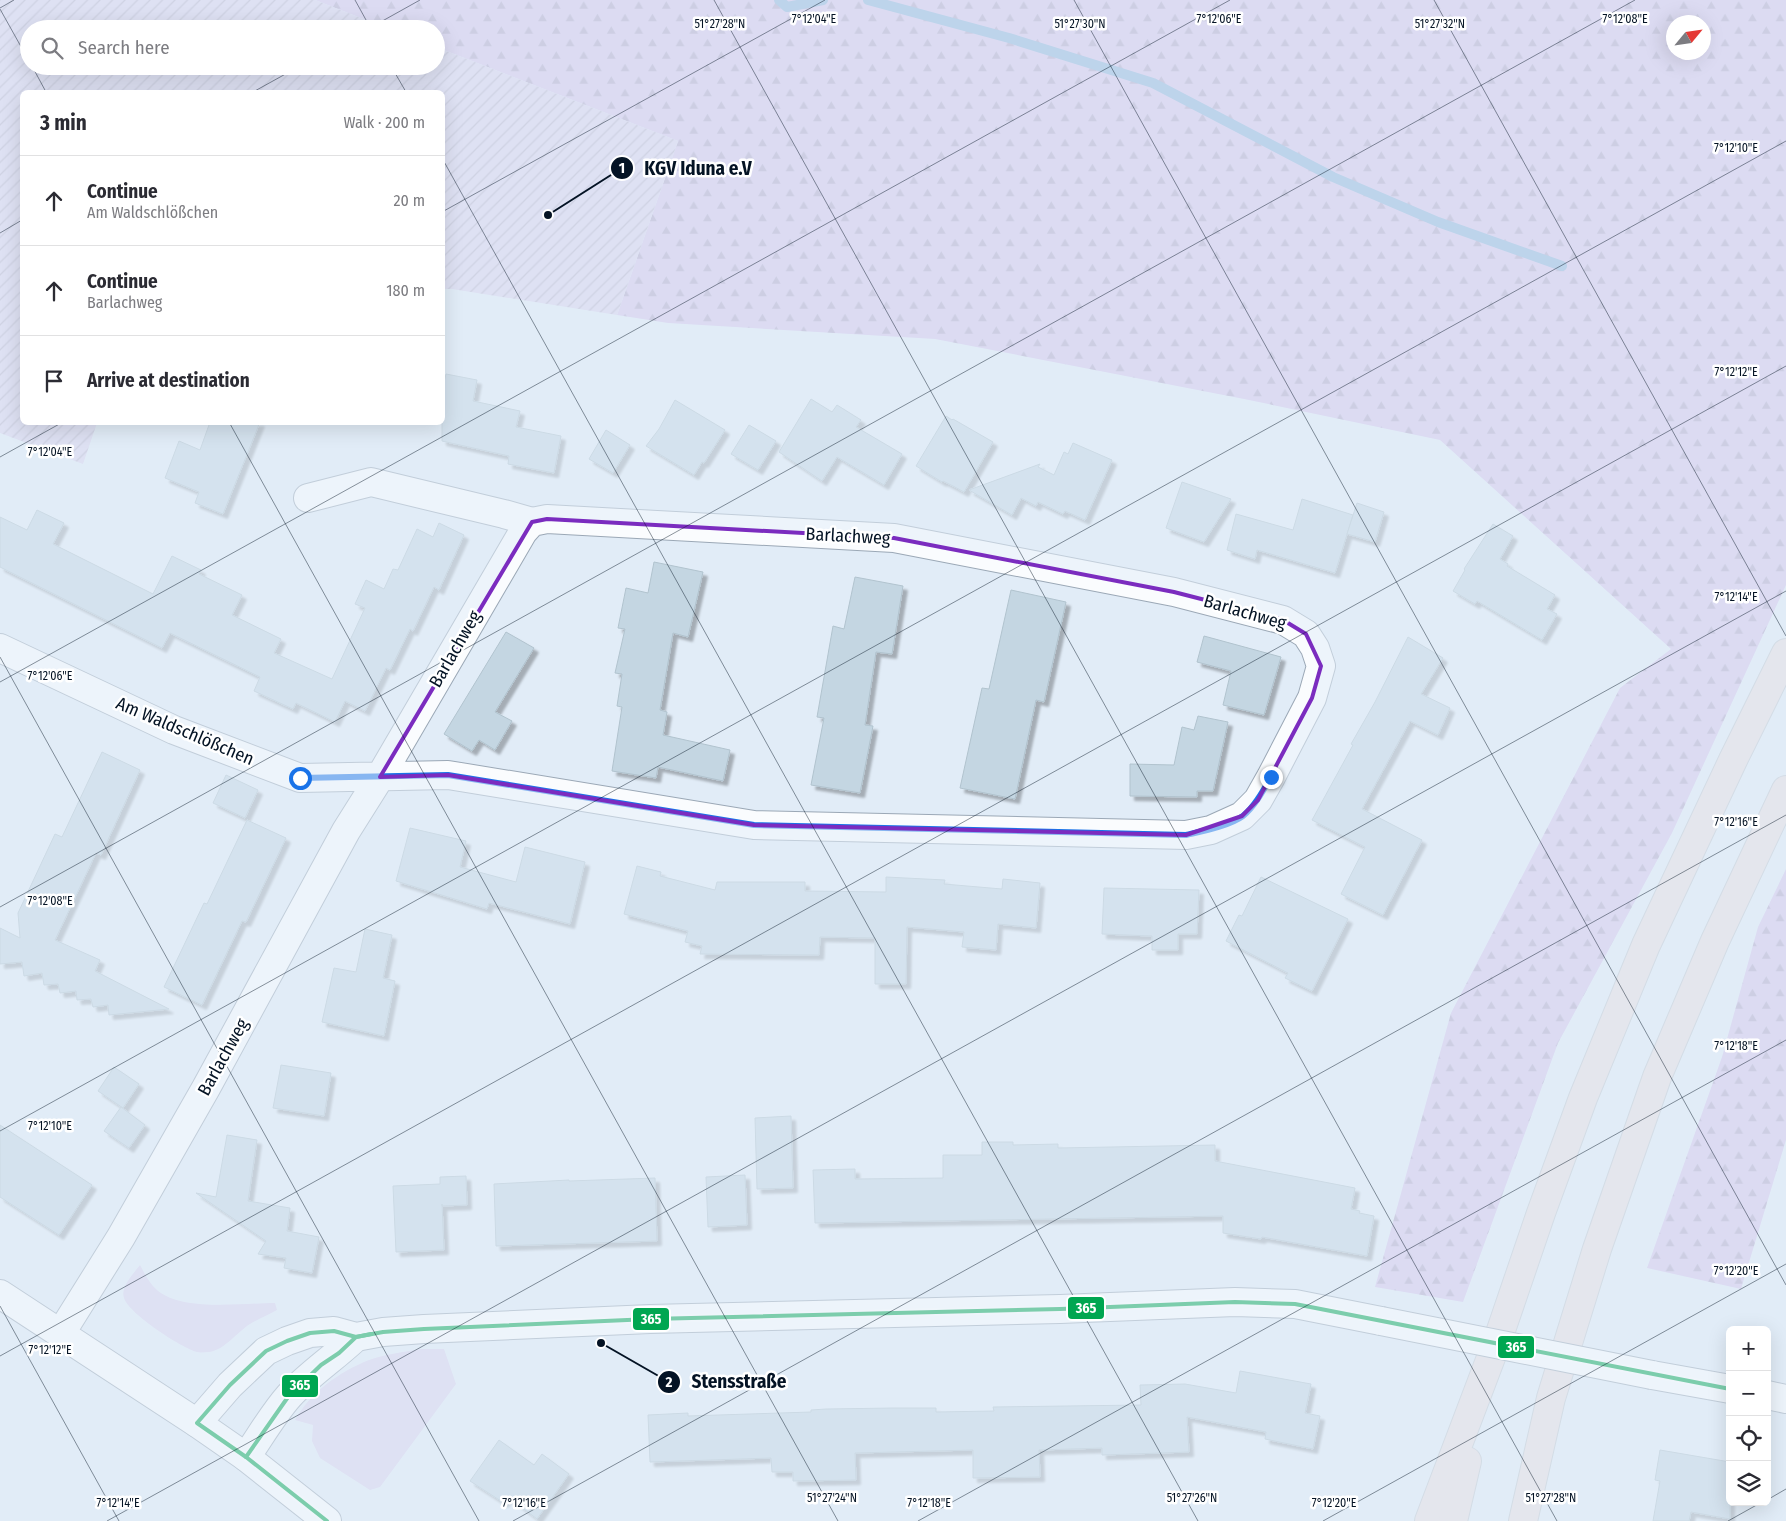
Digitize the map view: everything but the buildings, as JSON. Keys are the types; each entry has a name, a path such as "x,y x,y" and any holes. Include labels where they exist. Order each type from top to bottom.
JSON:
{"highway":[{"path":"1428,1521 1498,1339 1540,1214 1580,1107 1646,945 1733,760 1786,653"},
{"path":"1523,1521 1552,1398 1597,1250 1657,1078 1715,941 1786,790"},
{"path":"1453,1521 1498,1339"}],"street":[{"name":"Barlachweg","path":"308,498 371,482 532,522 547,519 894,538 1174,592 1283,620 1306,634 1315,648 1321,666 1312,698 1258,800 1242,816 1211,830 1186,835 754,825 448,775 380,777"},
{"name":"Barlachweg","path":"60,1333 121,1238 206,1088 346,831 380,777 523,532 532,522"},
{"name":"Am Waldschlößchen","path":"0,648 174,730 300,778 380,777"},
{"path":"0,1294 197,1422 246,1457 327,1521"},
{"path":"197,1422 230,1385 266,1351 310,1333 334,1331 356,1336 424,1329 650,1320 1060,1309 1235,1302 1295,1304 1726,1388"},
{"path":"246,1457 288,1397 321,1365 339,1353 356,1336"},
{"path":"1771,1396 1786,1399"}],"highlighted area":[{"path":"547,519 894,538 1174,592 1283,620 1306,634 1321,666 1312,698 1258,800 1242,816 1186,835 754,825 448,775 380,777 532,522"}],"shaded area":[{"path":"0,0 315,0 366,20 20,20 20,75 445,75 445,50 678,141 617,315 445,289 445,90 20,90 20,425 96,425 83,464 0,433"},
{"path":"140,1265 154,1287 168,1297 197,1304 213,1305 275,1303 277,1310 245,1327 215,1351 197,1352 157,1330 128,1305 123,1294 124,1289 128,1280"},
{"path":"421,1349 444,1349 456,1384 380,1487 370,1490 320,1458 312,1441 313,1425 295,1420 309,1400 347,1370 375,1358"}],"green space":[{"path":"315,0 1786,0 1786,585 1672,833 1558,1043 1463,1302 1375,1287 1451,1013 1620,688 1671,649 1440,440 1244,399 935,339 668,323 617,315 678,141 445,50 445,20 366,20"},
{"path":"1786,869 1786,1140 1741,1289 1647,1268 1722,1057 1758,927"}],"waterway":[{"path":"779,0 787,7 823,0"},
{"path":"868,0 1009,38 1153,83 1333,177 1438,222 1562,266"}],"transit line":[{"name":"365","path":"327,1521 246,1457 197,1423 230,1385 266,1351 310,1333 334,1331 356,1337 383,1332 424,1329 650,1319 1060,1309 1235,1302 1295,1304 1726,1388"},
{"name":"365","path":"246,1457 288,1397 321,1365 339,1353 356,1337 371,1334"}],"place":[{"name":"KGV Iduna e.V","path":"548,215"},
{"name":"Stensstraße","path":"601,1343"}],"route":[{"path":"300,778 448,775 754,825 1186,835 1211,830 1242,816 1258,800 1271,777"}]}
